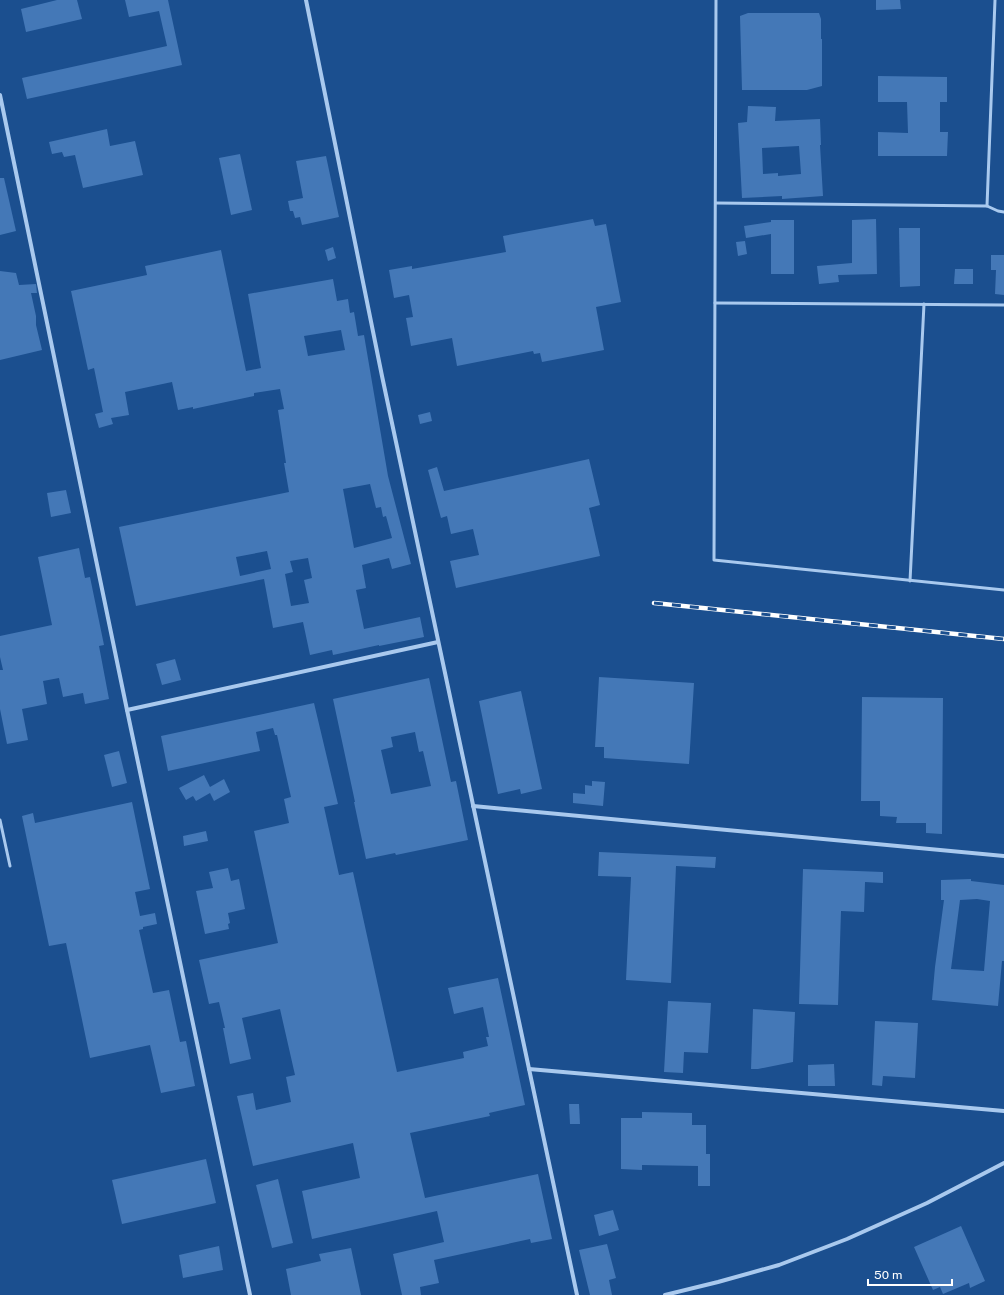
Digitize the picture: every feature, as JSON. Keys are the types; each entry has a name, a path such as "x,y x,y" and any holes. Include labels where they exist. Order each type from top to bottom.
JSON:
{"street":[{"path":"306,0 380,369 577,1295"},
{"path":"0,95 126,710 250,1295"},
{"path":"126,710 438,642"},
{"path":"473,806 1004,856"},
{"path":"529,1069 1004,1111"},
{"path":"665,1295 779,1265 847,1239 927,1204 1004,1163"}],"lane":[{"path":"716,0 714,560 1004,590"},
{"path":"987,206 995,0"},
{"path":"716,204 987,206 1004,212"},
{"path":"715,303 1004,305"},
{"path":"910,581 924,304"},
{"path":"0,820 10,866"}],"building":[{"path":"57,0 77,0 82,19 26,32 21,9"},
{"path":"125,0 168,0 182,65 27,99 22,78 167,46 159,11 129,17"},
{"path":"876,0 900,0 901,9 876,10"},
{"path":"748,13 819,13 821,19 822,39 822,86 807,90 742,90 740,16"},
{"path":"878,76 947,77 947,102 940,102 940,132 948,132 947,156 878,156 878,132 908,133 907,102 878,102"},
{"path":"748,106 776,107 775,121 820,119 823,196 782,199 782,196 742,198 738,123 747,122","holes":["799,146 801,174 778,176 778,173 763,174 762,148"]},
{"path":"107,129 110,146 135,141 143,175 83,188 75,155 64,157 62,152 52,154 49,142"},
{"path":"240,154 252,210 231,215 219,158"},
{"path":"326,156 339,217 302,225 300,217 295,218 293,211 290,211 288,201 303,198 296,161"},
{"path":"0,178 4,178 16,231 0,235"},
{"path":"593,219 595,226 606,224 621,302 596,307 604,350 542,362 540,353 534,354 533,351 457,366 452,338 411,346 406,318 413,317 409,295 394,298 389,270 412,266 412,269 506,252 503,236"},
{"path":"876,219 877,274 838,275 839,282 819,284 817,266 852,263 852,220"},
{"path":"771,220 794,220 794,274 771,274 771,234 746,238 744,226 771,222"},
{"path":"899,228 920,228 920,286 900,287"},
{"path":"745,241 747,254 738,256 736,242"},
{"path":"333,247 336,258 328,261 325,250"},
{"path":"221,250 246,371 261,368 248,294 333,279 337,301 348,299 350,313 354,312 358,336 364,335 388,476 411,564 392,569 389,558 362,565 366,588 356,590 364,629 420,617 424,637 333,655 332,650 310,655 303,622 273,628 264,579 136,606 119,527 289,492 278,410 284,409 280,389 254,393 254,396 193,409 193,407 178,410 172,382 125,392 129,415 111,418 113,424 99,428 95,414 103,412 94,368 88,370 71,291 147,275 145,266","holes":["341,330 345,350 308,356 304,336","370,484 376,508 381,507 383,517 386,516 392,538 354,548 343,489","267,551 271,569 240,576 236,557","308,558 312,578 304,580 309,603 291,606 285,574 293,572 290,561"]},
{"path":"991,255 1004,255 1004,295 995,294 996,270 991,270"},
{"path":"955,269 973,269 973,284 954,284"},
{"path":"0,271 16,273 19,285 36,284 37,293 31,293 42,350 0,360"},
{"path":"430,412 432,421 420,424 418,415"},
{"path":"589,459 600,505 589,508 600,556 456,588 450,561 479,555 473,529 451,534 447,516 441,518 428,470 437,467 444,491"},
{"path":"66,490 71,513 51,517 47,493"},
{"path":"79,548 85,578 90,577 104,645 99,646 109,699 85,704 83,693 63,697 59,678 43,681 47,704 22,709 28,740 7,744 0,709 0,670 3,670 0,657 0,636 52,625 38,557"},
{"path":"175,659 181,680 162,685 156,664"},
{"path":"599,677 694,683 689,764 604,758 604,747 595,747"},
{"path":"429,678 451,782 456,781 468,840 396,855 395,853 366,859 333,699","holes":["415,732 419,752 423,751 431,786 391,794 381,750 393,747 391,737"]},
{"path":"521,691 542,789 521,794 520,789 498,794 479,701"},
{"path":"862,697 943,698 942,834 926,833 926,823 896,823 897,817 880,816 880,801 861,801"},
{"path":"314,703 338,804 324,807 339,875 353,872 397,1072 464,1058 463,1052 488,1046 486,1037 489,1037 483,1007 454,1014 448,988 498,978 525,1105 489,1113 490,1116 410,1133 425,1198 538,1174 552,1239 531,1243 530,1239 434,1260 439,1283 420,1287 421,1295 402,1295 393,1254 444,1242 437,1211 312,1239 302,1191 360,1178 353,1143 253,1166 237,1096 253,1093 256,1110 291,1102 286,1077 295,1075 280,1009 242,1018 251,1059 230,1064 223,1028 225,1028 219,1002 209,1004 199,960 278,943 254,831 289,823 284,799 291,797 277,735 275,735 273,728 256,732 260,751 168,771 161,736"},
{"path":"119,751 127,783 112,787 104,755"},
{"path":"204,775 210,787 224,779 230,792 214,801 210,793 196,801 193,796 186,800 179,788"},
{"path":"592,781 605,782 603,806 573,803 573,793 585,794 585,785 592,786"},
{"path":"132,802 150,889 135,892 140,916 155,913 157,924 143,927 143,929 139,930 153,993 169,990 180,1042 186,1041 195,1086 161,1093 150,1045 90,1058 66,943 49,946 22,816 33,813 35,823"},
{"path":"206,831 208,841 184,846 183,836"},
{"path":"599,852 716,857 715,868 676,866 671,983 626,980 631,877 598,876"},
{"path":"228,868 231,881 239,879 245,909 228,913 230,923 228,924 229,929 205,934 196,891 213,888 209,872"},
{"path":"803,869 883,872 883,883 865,882 864,912 841,911 838,1005 799,1004"},
{"path":"971,879 971,881 1004,885 1004,961 1002,961 998,1006 932,1000 944,900 941,900 941,880","holes":["977,899 990,901 984,971 951,969 960,900"]},
{"path":"668,1001 711,1003 708,1053 684,1052 683,1073 664,1072"},
{"path":"753,1009 795,1012 793,1062 751,1069"},
{"path":"875,1021 918,1023 915,1078 883,1076 882,1086 872,1085"},
{"path":"834,1064 835,1086 808,1086 808,1065"},
{"path":"569,1104 579,1104 580,1124 570,1124"},
{"path":"642,1112 692,1113 692,1125 706,1125 706,1154 710,1154 710,1186 698,1186 698,1166 642,1165 642,1170 621,1169 621,1118 642,1118"},
{"path":"206,1159 216,1203 122,1224 112,1180"},
{"path":"278,1179 293,1243 272,1248 256,1185"},
{"path":"613,1210 619,1230 599,1236 594,1215"},
{"path":"961,1226 985,1281 970,1288 969,1283 943,1294 940,1287 933,1290 914,1247"},
{"path":"607,1244 616,1278 609,1280 612,1295 590,1295 579,1250"},
{"path":"219,1246 223,1270 183,1278 179,1255"},
{"path":"351,1248 361,1295 291,1295 286,1269 321,1261 319,1254"}],"railway":[{"path":"654,603 1004,639"}]}
